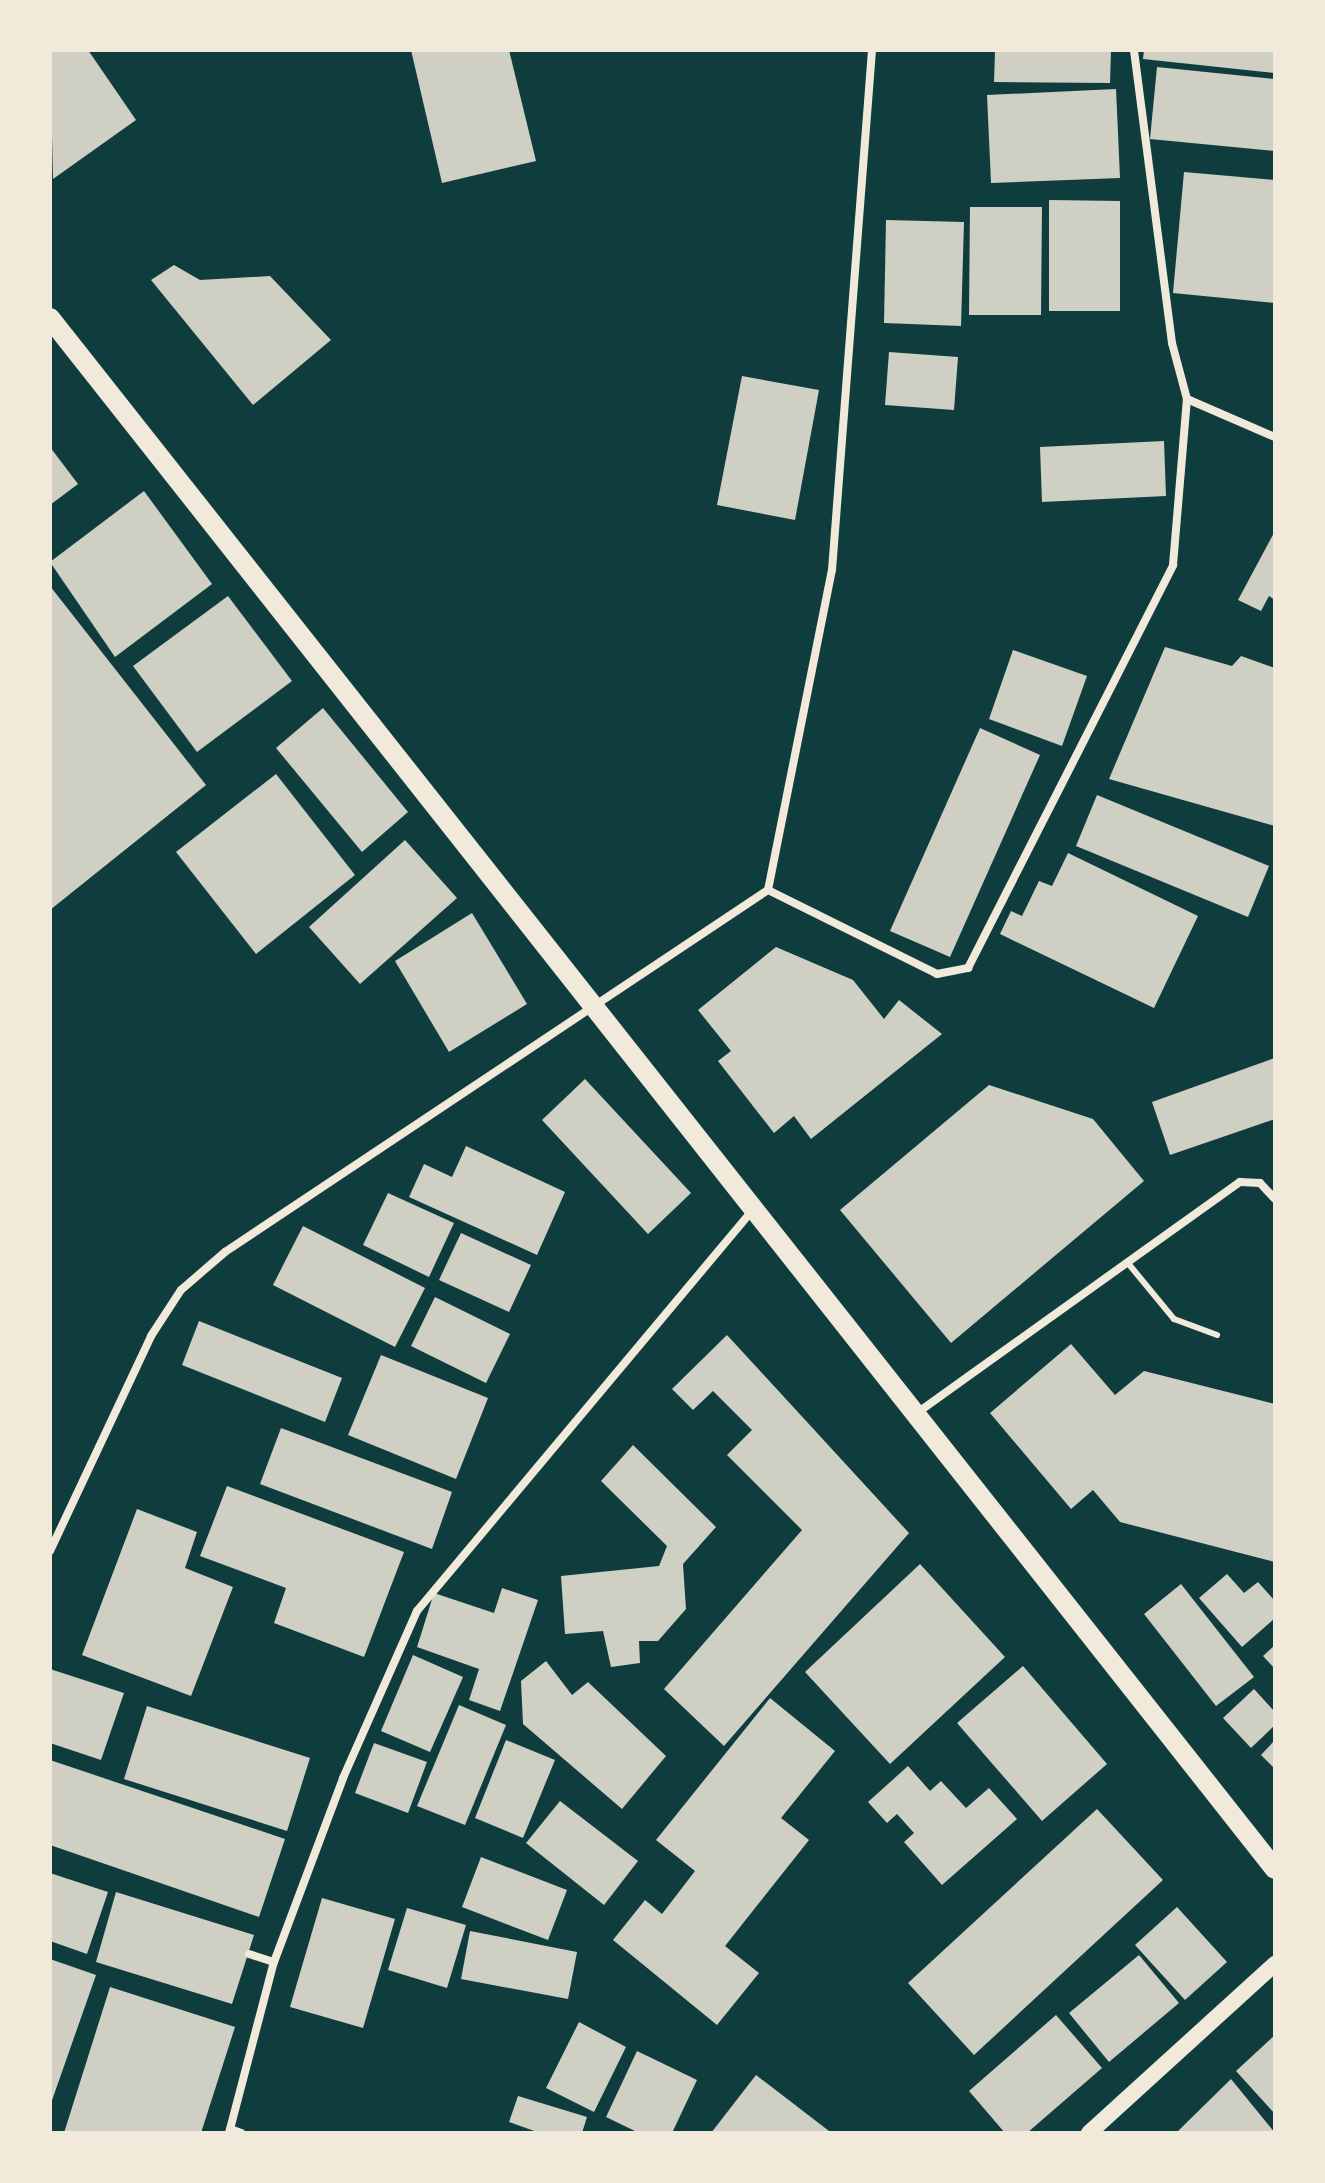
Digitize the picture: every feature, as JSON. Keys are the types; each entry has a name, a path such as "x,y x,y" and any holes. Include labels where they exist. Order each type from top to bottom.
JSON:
{"main road":[{"path":"50,318 592,1004 751,1212 1275,1869"},
{"path":"1089,2133 1275,1964"}],"street":[{"path":"50,1551 151,1336 181,1290 592,1004 768,890 832,570 872,50"},
{"path":"768,890 937,974 968,968 1173,565 1187,399 1172,343 1134,50"},
{"path":"1187,399 1275,437"},
{"path":"913,1415 1240,1182 1260,1183 1275,1199"},
{"path":"241,2133 229,2131 274,1962 343,1778 417,1611 751,1212"},
{"path":"249,1954 274,1962"}],"lane":[{"path":"1127,1262 1174,1319 1217,1335"}],"building":[{"path":"50,50 88,50 136,120 53,179"},
{"path":"411,50 509,50 536,161 442,183"},
{"path":"995,50 1111,50 1110,83 994,82"},
{"path":"1144,50 1275,50 1275,73 1143,59"},
{"path":"1157,67 1275,79 1275,151 1150,139"},
{"path":"1116,89 1120,178 991,183 987,95"},
{"path":"1184,172 1275,180 1275,303 1173,293"},
{"path":"1049,200 1120,201 1120,311 1049,311"},
{"path":"970,207 1042,207 1041,315 969,315"},
{"path":"886,220 964,222 961,326 884,323"},
{"path":"174,265 200,280 270,276 331,340 253,405 151,280"},
{"path":"889,352 958,357 954,410 885,405"},
{"path":"742,376 819,390 795,520 717,505"},
{"path":"1164,441 1166,496 1042,502 1040,447"},
{"path":"50,447 78,484 50,505"},
{"path":"144,491 212,584 115,657 50,562"},
{"path":"1275,531 1275,600 1269,596 1261,611 1238,600"},
{"path":"50,586 206,785 50,910 52,817"},
{"path":"228,596 292,681 197,752 133,666"},
{"path":"1165,647 1232,666 1241,656 1275,668 1275,826 1109,779"},
{"path":"1013,650 1087,676 1062,746 989,719"},
{"path":"323,708 408,812 362,852 276,748"},
{"path":"980,728 1040,755 950,957 890,931"},
{"path":"276,774 355,875 256,954 176,852"},
{"path":"1097,795 1269,866 1248,917 1076,846"},
{"path":"405,840 457,898 360,984 309,927"},
{"path":"1068,853 1198,916 1154,1008 1000,934 1011,911 1022,916 1039,881 1052,886"},
{"path":"472,913 527,1004 449,1052 395,961"},
{"path":"776,947 853,980 884,1019 899,1000 942,1034 811,1139 794,1116 774,1133 718,1061 731,1051 698,1010"},
{"path":"1275,1058 1275,1119 1170,1155 1152,1102"},
{"path":"585,1079 691,1193 648,1234 542,1120"},
{"path":"989,1085 1093,1119 1144,1181 951,1343 840,1210"},
{"path":"466,1146 565,1192 537,1255 409,1197 424,1164 452,1177"},
{"path":"388,1193 454,1223 429,1277 363,1245"},
{"path":"303,1226 425,1288 395,1347 273,1285"},
{"path":"461,1233 531,1265 509,1312 439,1280"},
{"path":"435,1297 510,1334 486,1383 411,1346"},
{"path":"199,1321 342,1378 325,1422 182,1365"},
{"path":"727,1335 909,1533 724,1746 664,1689 802,1530 727,1455 752,1430 713,1391 693,1410 672,1389"},
{"path":"1071,1344 1115,1395 1144,1371 1275,1404 1275,1562 1120,1522 1093,1490 1071,1509 990,1413"},
{"path":"381,1355 488,1398 456,1479 348,1435"},
{"path":"281,1428 452,1492 432,1549 260,1484"},
{"path":"633,1445 716,1527 683,1564 686,1609 658,1641 639,1641 640,1663 611,1667 603,1631 565,1634 561,1576 659,1566 667,1546 601,1481"},
{"path":"227,1486 404,1552 364,1657 274,1623 286,1588 200,1556"},
{"path":"137,1509 197,1532 185,1568 233,1587 191,1696 82,1655"},
{"path":"920,1564 1005,1657 890,1764 805,1672"},
{"path":"1227,1574 1244,1593 1258,1582 1275,1601 1275,1618 1242,1647 1199,1598"},
{"path":"1181,1584 1254,1677 1216,1706 1144,1614"},
{"path":"502,1588 538,1600 500,1711 469,1700 479,1669 417,1647 434,1593 494,1613"},
{"path":"1275,1645 1275,1669 1263,1656"},
{"path":"413,1655 463,1677 430,1752 381,1731"},
{"path":"546,1661 572,1695 588,1682 666,1756 622,1809 523,1724 521,1681"},
{"path":"1023,1666 1107,1764 1042,1821 957,1723"},
{"path":"50,1669 124,1693 101,1760 50,1743"},
{"path":"1254,1689 1275,1712 1275,1725 1251,1748 1223,1718"},
{"path":"770,1698 835,1751 781,1818 809,1840 725,1946 759,1973 717,2025 613,1940 645,1900 662,1914 695,1871 656,1840"},
{"path":"459,1705 506,1725 465,1825 417,1806"},
{"path":"147,1706 310,1758 287,1831 124,1779"},
{"path":"506,1740 555,1760 523,1838 475,1818"},
{"path":"1275,1740 1275,1769 1261,1755"},
{"path":"374,1743 427,1762 408,1813 355,1793"},
{"path":"50,1760 285,1839 259,1917 50,1845"},
{"path":"908,1766 930,1791 941,1781 966,1808 989,1788 1017,1819 942,1885 904,1842 914,1833 897,1814 887,1823 868,1802"},
{"path":"560,1801 638,1861 604,1905 526,1843"},
{"path":"1097,1809 1163,1880 974,2055 908,1983"},
{"path":"481,1857 567,1890 548,1940 462,1907"},
{"path":"50,1873 108,1892 87,1954 50,1941"},
{"path":"116,1892 254,1935 232,2004 96,1962"},
{"path":"322,1898 395,1919 363,2028 290,2007"},
{"path":"1177,1907 1227,1962 1185,2000 1135,1945"},
{"path":"407,1908 466,1925 447,1988 388,1970"},
{"path":"470,1931 577,1952 568,1999 461,1979"},
{"path":"1139,1955 1179,2003 1109,2062 1069,2013"},
{"path":"50,1959 96,1975 50,2106"},
{"path":"110,1987 235,2027 201,2133 64,2133"},
{"path":"1056,2015 1102,2068 1027,2133 1005,2133 969,2091"},
{"path":"579,2022 626,2047 594,2112 546,2088"},
{"path":"1275,2035 1275,2114 1236,2071"},
{"path":"637,2051 697,2080 672,2133 639,2133 606,2117"},
{"path":"756,2075 829,2131 711,2133"},
{"path":"1231,2079 1275,2133 1176,2133"},
{"path":"518,2096 587,2117 582,2133 540,2133 509,2122"}]}
